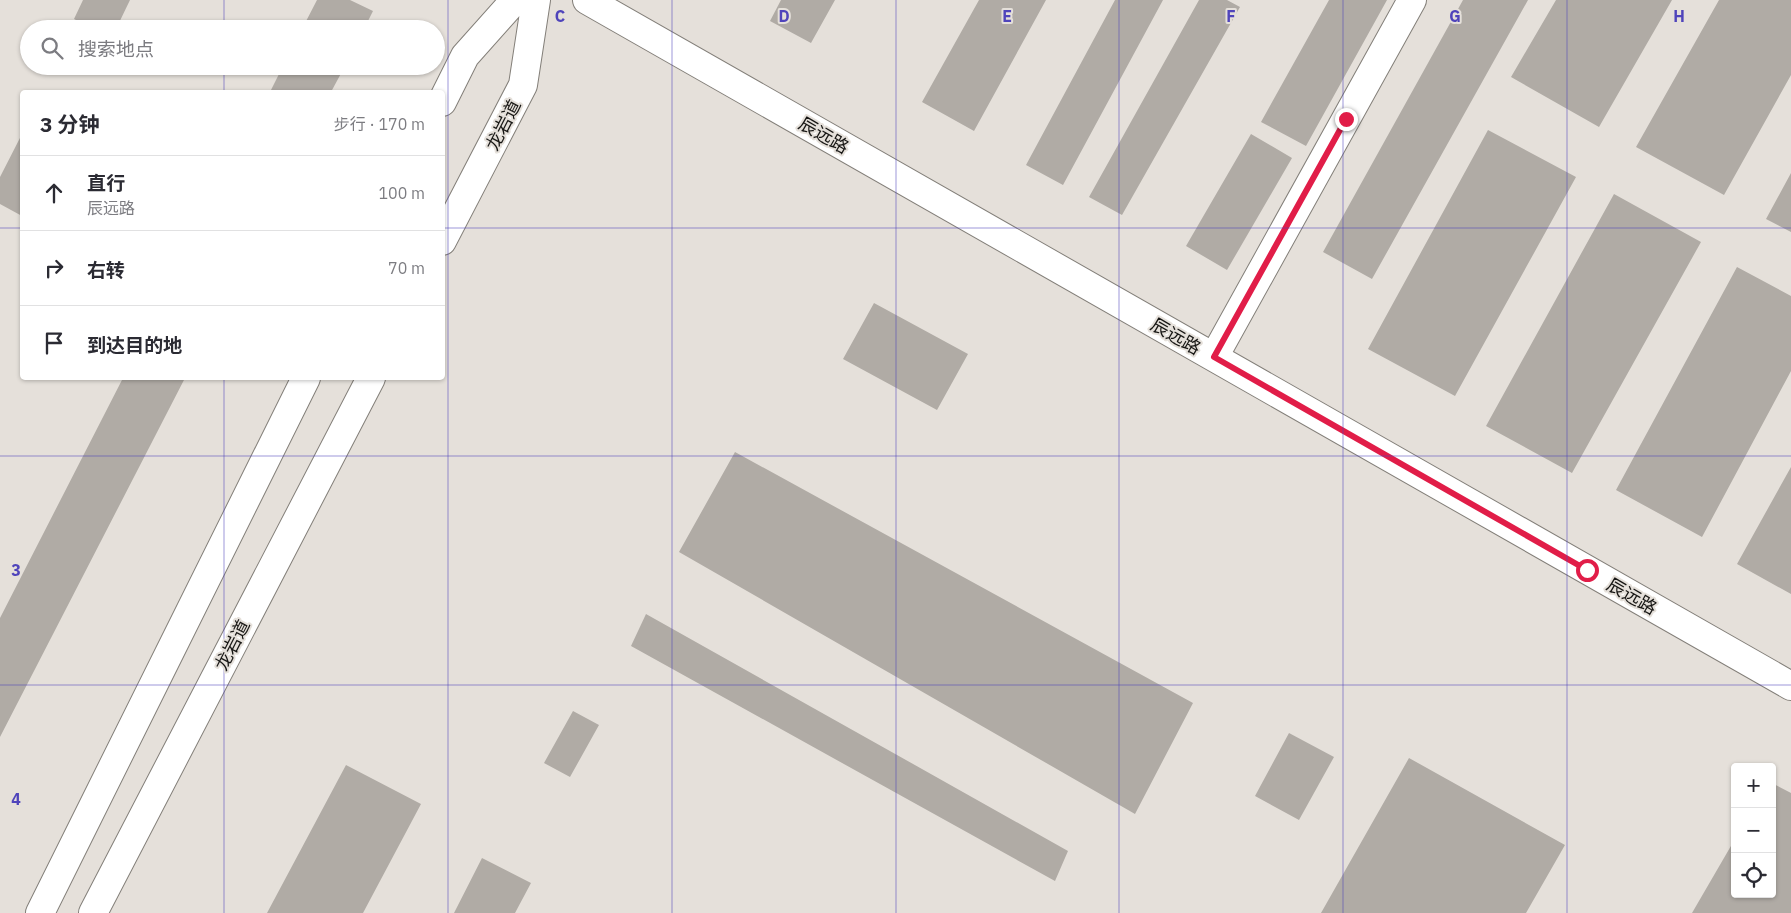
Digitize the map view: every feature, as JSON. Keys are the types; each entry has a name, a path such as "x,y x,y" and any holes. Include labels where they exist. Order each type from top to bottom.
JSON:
{"street":[{"path":"445,96 465,56 515,0"},
{"name":"龙岩道","path":"445,235 524,85 536,0"},
{"name":"辰远路","path":"587,0 1791,686"},
{"path":"1214,357 1412,0"},
{"path":"40,913 305,380"},
{"name":"龙岩道","path":"94,913 371,380"}],"building":[{"path":"83,0 130,0 120,20 74,19"},
{"path":"317,0 350,0 373,11 368,20 307,20"},
{"path":"781,0 835,0 811,43 770,21"},
{"path":"979,0 1046,0 974,131 922,102"},
{"path":"1115,0 1163,0 1063,185 1026,165"},
{"path":"1199,0 1227,0 1240,7 1122,215 1089,197"},
{"path":"1329,0 1387,0 1306,146 1261,122"},
{"path":"1463,0 1528,0 1372,279 1323,252"},
{"path":"1556,0 1672,0 1599,127 1511,77"},
{"path":"1719,0 1791,0 1791,75 1724,195 1636,147"},
{"path":"278,75 340,75 332,90 271,90"},
{"path":"1488,130 1576,177 1455,396 1368,349"},
{"path":"1251,134 1292,158 1227,270 1186,246"},
{"path":"20,138 20,215 0,204 0,177"},
{"path":"1791,173 1791,232 1766,219"},
{"path":"1614,194 1701,242 1572,473 1486,426"},
{"path":"1737,267 1791,296 1791,371 1702,537 1616,490"},
{"path":"874,303 968,354 937,410 843,359"},
{"path":"122,380 184,380 0,737 0,618"},
{"path":"735,452 1193,703 1135,814 679,552"},
{"path":"1791,467 1791,594 1737,564"},
{"path":"646,614 1068,851 1055,881 631,646"},
{"path":"573,711 599,725 570,777 544,763"},
{"path":"1289,733 1334,757 1299,820 1255,796"},
{"path":"1409,758 1565,845 1526,913 1321,913"},
{"path":"346,765 421,804 363,913 267,913"},
{"path":"1776,785 1791,793 1791,913 1692,913 1731,846 1731,898 1776,898"},
{"path":"482,858 531,883 515,913 454,913"}],"route":[{"path":"1346,119 1214,357 1587,570"}]}
